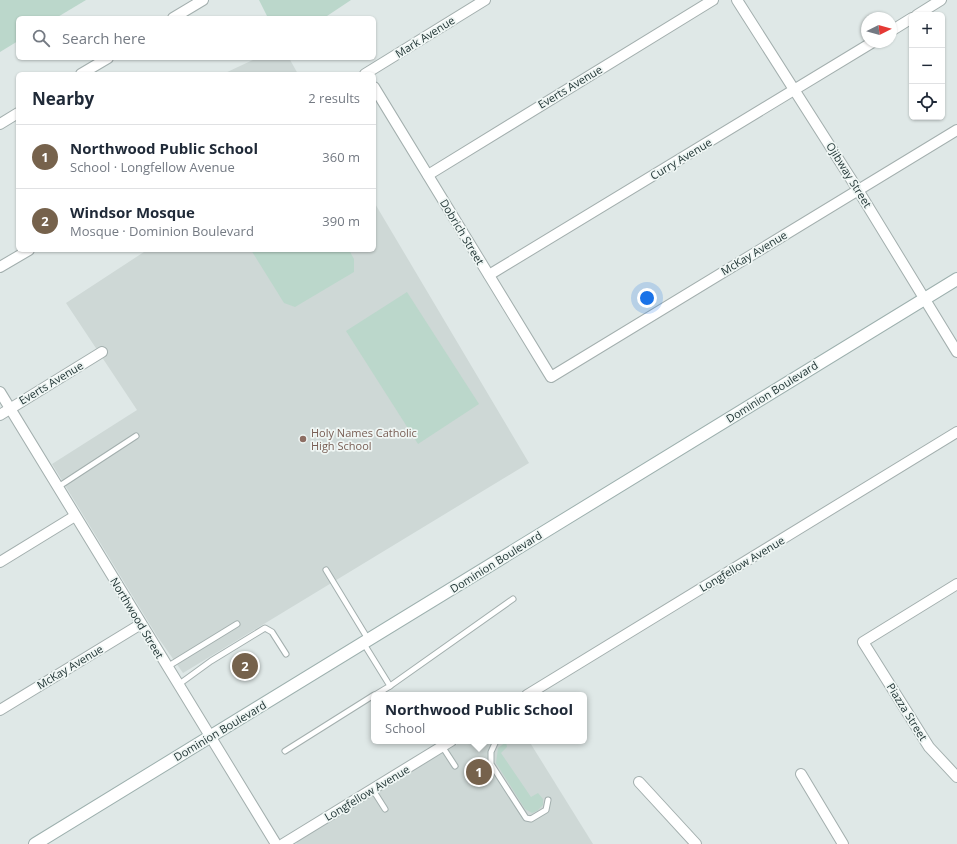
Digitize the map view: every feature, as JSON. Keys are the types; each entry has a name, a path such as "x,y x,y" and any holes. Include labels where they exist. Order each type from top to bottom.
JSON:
{"street":[{"path":"176,16 202,0"},
{"name":"Mark Avenue","path":"369,72 485,0"},
{"name":"Everts Avenue","path":"428,174 713,0"},
{"name":"Ojibway Street","path":"737,0 858,190 957,352"},
{"path":"922,12 942,0"},
{"path":"897,27 909,20"},
{"name":"Curry Avenue","path":"489,275 863,48"},
{"path":"85,72 105,60"},
{"name":"Dobrich Street","path":"376,90 551,377"},
{"path":"0,124 16,114"},
{"name":"McKay Avenue","path":"551,377 957,130"},
{"path":"0,267 26,252"},
{"name":"Dominion Boulevard","path":"35,844 957,279"},
{"name":"Everts Avenue","path":"0,415 102,352"},
{"name":"Northwood Street","path":"0,392 276,844"},
{"name":"Longfellow Avenue","path":"532,692 957,432"},
{"path":"0,562 75,516"},
{"name":"Piazza Street","path":"957,584 863,642 929,747 957,777"},
{"name":"McKay Avenue","path":"0,710 141,624"},
{"name":"Longfellow Avenue","path":"283,844 446,744"},
{"path":"801,774 843,844"},
{"path":"639,782 696,844"}],"lane":[{"path":"58,487 136,436"},
{"path":"326,570 390,686"},
{"path":"379,692 513,599"},
{"path":"167,667 238,624"},
{"path":"178,685 211,661 265,628 272,632 286,654"},
{"path":"285,751 371,697"},
{"path":"495,744 491,752 491,764 526,818 531,819 546,810 548,800"},
{"path":"442,746 455,766"},
{"path":"373,790 385,810"}],"shaded area":[{"path":"253,60 290,60 297,72 227,72"},
{"name":"Holy Names Catholic High School","path":"376,205 529,463 183,673 157,636 52,464 137,410 66,303 144,252 376,252"},
{"path":"457,744 531,744 593,844 296,844 298,841"}],"green space":[{"path":"0,0 86,0 59,16 16,16 16,42 0,52"},
{"path":"259,0 351,0 327,16 267,16"},
{"path":"252,252 350,252 354,259 354,272 295,307 284,303"},
{"path":"407,292 479,404 418,444 346,331"},
{"path":"503,744 506,744 507,747 501,753 531,797 538,793 543,799 543,805 537,811 532,813 525,809 496,763 498,748"}],"place":[{"name":"Holy Names Catholic High School","path":"303,439"},
{"name":"Windsor Mosque","path":"245,666"},
{"name":"Northwood Public School","path":"479,772"}]}
